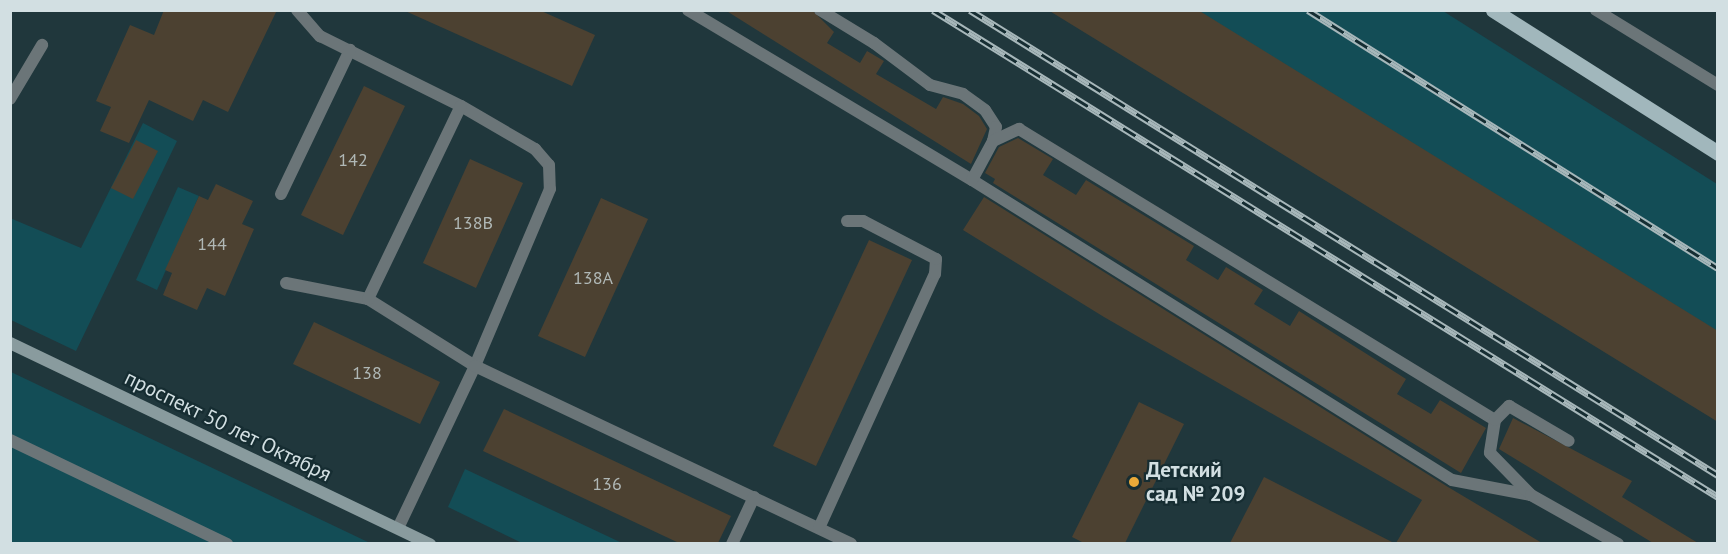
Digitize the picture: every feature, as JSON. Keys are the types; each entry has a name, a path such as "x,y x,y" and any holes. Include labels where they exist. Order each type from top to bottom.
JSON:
{"main road":[{"path":"1493,10 1718,153"},
{"name":"проспект 50 лет Октября","path":"10,343 430,543"}],"street":[{"path":"297,10 320,36 461,106 535,149 549,165 550,189 475,366 398,528"},
{"path":"688,10 972,180 1452,480 1531,495"},
{"path":"820,10 874,43 930,85 963,94 986,110 996,127 993,141 972,180"},
{"path":"1596,10 1718,85"},
{"path":"10,99 42,45"},
{"path":"281,194 350,50"},
{"path":"368,299 461,106"},
{"path":"993,141 1019,129 1495,420"},
{"path":"819,528 936,266 936,259 928,252 863,221 846,221"},
{"path":"286,283 368,299 475,366 851,543"},
{"path":"1569,441 1509,406 1495,420 1490,453 1531,495 1618,543"},
{"path":"10,440 227,543"},
{"path":"732,543 754,497"}],"shaded area":[{"path":"1198,11 1443,11 1717,184 1717,331"},
{"path":"143,123 177,141 76,351 11,320 10,218 81,248"},
{"path":"178,187 199,196 157,290 136,280"},
{"path":"11,372 370,543 11,543"},
{"path":"465,469 622,543 522,543 448,507"}],"building":[{"path":"164,10 277,10 228,112 203,100 193,121 149,100 129,143 100,131 111,107 96,101 130,25 154,35"},
{"path":"403,10 539,10 595,35 572,86"},
{"path":"725,10 812,10 834,32 827,43 860,63 867,51 884,61 876,74 936,109 943,97 963,104 979,116 987,129 971,164"},
{"path":"1048,10 1198,10 1718,331 1718,422"},
{"path":"364,86 405,106 343,235 301,215"},
{"path":"1018,138 1053,159 1043,175 1076,195 1086,180 1194,246 1186,260 1218,280 1226,267 1263,290 1254,304 1290,326 1299,311 1406,379 1397,394 1431,414 1440,400 1486,428 1461,473 993,183 995,179 985,173 999,147"},
{"path":"136,140 158,151 133,199 111,188"},
{"path":"470,159 523,183 476,288 423,263"},
{"path":"216,184 253,201 242,224 254,229 225,296 207,288 197,310 163,295 172,273 165,270 199,196 208,200"},
{"path":"984,197 1448,487 1542,543 1396,543 1422,500 1104,317 963,230"},
{"path":"601,198 648,219 585,357 538,336"},
{"path":"869,240 912,260 816,466 773,446"},
{"path":"314,322 440,382 420,424 293,364"},
{"path":"1139,402 1184,424 1125,543 1084,543 1072,537"},
{"path":"504,409 731,516 718,543 679,543 483,451"},
{"path":"1513,418 1632,481 1622,497 1698,543 1653,543 1499,449"},
{"path":"1264,477 1394,543 1230,543"}],"railway":[{"path":"933,10 1718,497"},
{"path":"970,10 1718,475"},
{"path":"1308,10 1718,268"}],"place":[{"name":"Детский сад № 209","path":"1134,482"}]}
